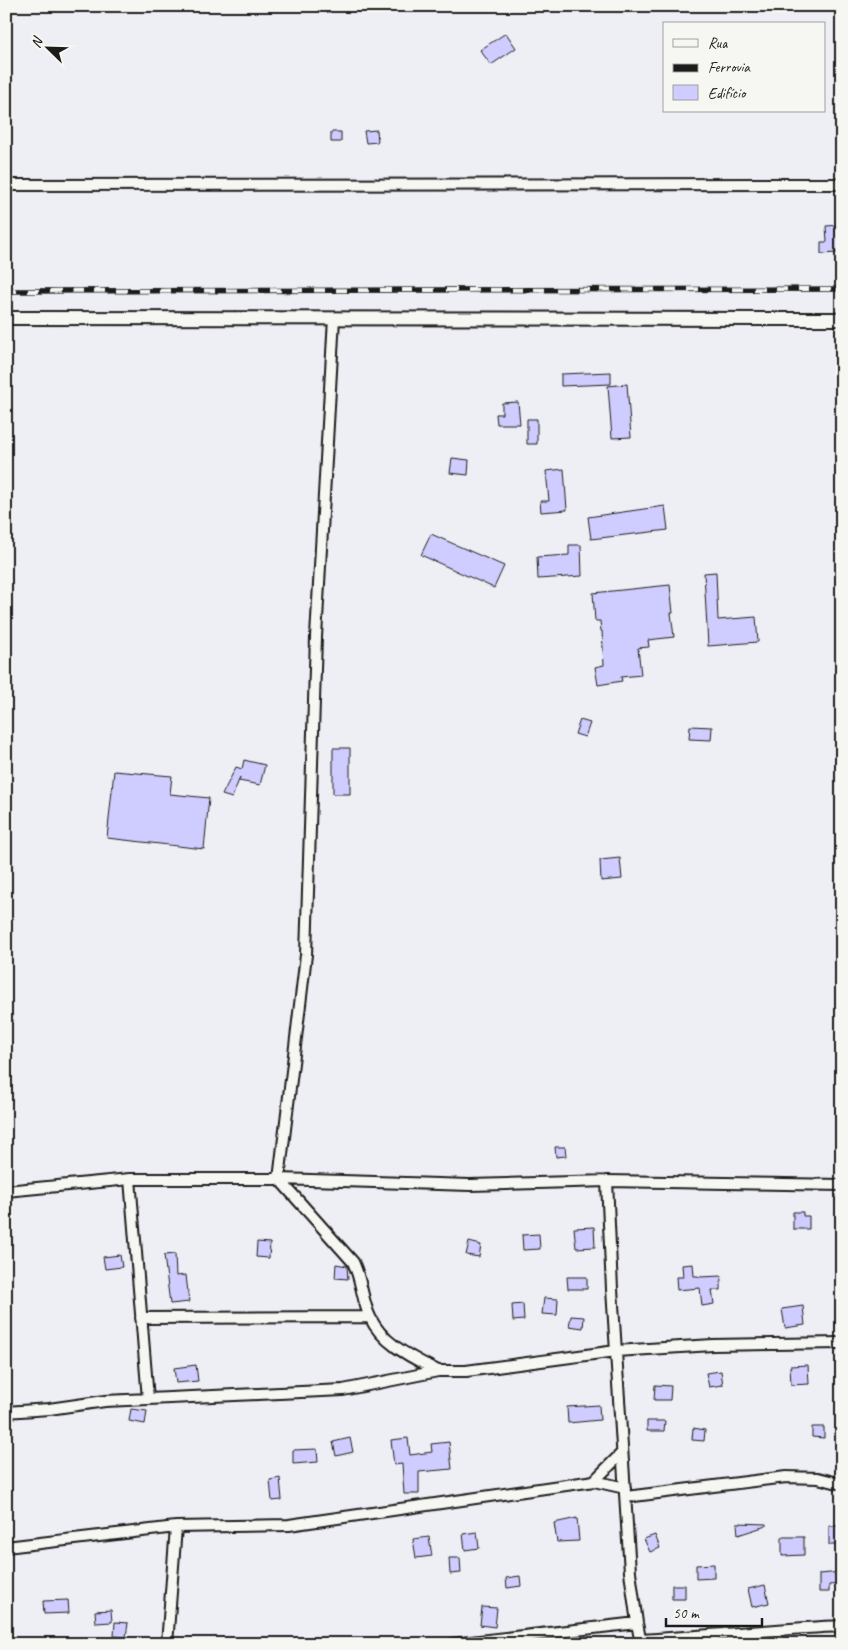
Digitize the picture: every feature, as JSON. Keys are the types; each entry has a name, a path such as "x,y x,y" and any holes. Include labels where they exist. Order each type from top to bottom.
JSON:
{"street":[{"path":"6,185 842,184"},
{"path":"6,318 842,319"},
{"path":"334,318 316,637 306,955 279,1179 354,1262 359,1273 370,1317 382,1335 404,1353 438,1372"},
{"path":"130,1179 148,1398"},
{"path":"6,1191 130,1179 279,1179 470,1185 607,1182 842,1185"},
{"path":"607,1182 630,1572 641,1642 787,1628 842,1626"},
{"path":"141,1318 370,1317"},
{"path":"6,1412 148,1398 343,1390 438,1372 466,1371 616,1351 713,1345 842,1343"},
{"path":"594,1481 622,1453"},
{"path":"6,1547 176,1527 289,1525 594,1481 625,1492 786,1477 818,1478 842,1484"},
{"path":"167,1644 176,1527"},
{"path":"453,1644 637,1623"}],"building":[{"path":"506,33 516,48 491,65 480,50"},
{"path":"377,130 378,142 366,143 364,131"},
{"path":"331,132 341,132 341,142 331,142"},
{"path":"840,225 842,250 837,250 837,253 821,254 821,242 827,242 826,226"},
{"path":"611,372 611,384 561,386 561,374"},
{"path":"627,384 631,437 612,438 608,386"},
{"path":"518,402 520,424 497,424 496,414 502,414 502,403"},
{"path":"527,419 537,419 537,444 527,444"},
{"path":"452,458 469,460 468,475 450,473"},
{"path":"564,469 567,510 541,512 540,501 549,501 546,471"},
{"path":"665,506 668,530 591,539 588,517"},
{"path":"431,534 504,566 494,588 421,555"},
{"path":"569,545 581,545 582,576 538,579 537,557 569,555"},
{"path":"716,572 718,620 756,617 758,642 708,646 704,573"},
{"path":"670,585 674,637 648,640 649,647 638,648 641,675 621,677 622,681 598,685 595,667 604,665 602,631 600,621 595,621 593,593"},
{"path":"580,720 590,723 585,737 575,734"},
{"path":"690,726 712,727 711,740 689,739"},
{"path":"333,748 350,748 350,794 333,794"},
{"path":"244,760 265,765 260,785 239,781 240,777 232,798 222,795 236,767 242,769"},
{"path":"114,771 172,776 170,794 209,798 204,849 107,838"},
{"path":"620,858 622,879 601,881 600,860"},
{"path":"555,1147 565,1147 566,1156 556,1157"},
{"path":"793,1212 803,1212 803,1216 809,1216 809,1229 793,1229"},
{"path":"594,1227 595,1247 576,1248 574,1228"},
{"path":"539,1234 540,1249 523,1250 522,1235"},
{"path":"257,1242 270,1243 269,1258 256,1257"},
{"path":"469,1242 481,1245 479,1257 466,1255"},
{"path":"175,1254 176,1276 186,1275 189,1302 170,1304 164,1255"},
{"path":"120,1255 122,1267 105,1269 103,1257"},
{"path":"336,1264 347,1266 348,1279 335,1278"},
{"path":"693,1264 694,1276 721,1276 721,1290 712,1290 714,1304 702,1306 700,1288 677,1290 676,1277 683,1277 682,1265"},
{"path":"567,1277 587,1277 587,1289 568,1289"},
{"path":"544,1298 558,1299 557,1315 542,1314"},
{"path":"523,1304 524,1320 513,1321 512,1305"},
{"path":"803,1306 805,1325 785,1328 782,1309"},
{"path":"571,1316 584,1317 583,1328 569,1326"},
{"path":"196,1365 198,1381 176,1383 174,1368"},
{"path":"808,1365 809,1384 791,1385 790,1366"},
{"path":"721,1371 723,1385 709,1387 706,1373"},
{"path":"655,1385 671,1386 670,1400 654,1400"},
{"path":"599,1405 600,1420 568,1423 567,1407"},
{"path":"131,1409 147,1411 145,1424 129,1421"},
{"path":"647,1421 665,1421 664,1431 647,1431"},
{"path":"812,1427 824,1427 824,1438 812,1437"},
{"path":"693,1428 705,1430 704,1441 692,1440"},
{"path":"350,1438 353,1452 336,1456 333,1442"},
{"path":"408,1438 410,1455 432,1452 431,1444 449,1442 452,1469 419,1472 419,1494 404,1494 402,1464 394,1465 391,1440"},
{"path":"317,1449 318,1462 293,1464 293,1450"},
{"path":"280,1478 282,1500 272,1501 270,1480"},
{"path":"577,1518 579,1541 557,1542 554,1523"},
{"path":"737,1523 766,1524 766,1526 738,1535"},
{"path":"829,1526 839,1526 839,1545 829,1545"},
{"path":"477,1532 479,1548 465,1550 463,1534"},
{"path":"655,1535 660,1548 650,1552 644,1539"},
{"path":"429,1537 432,1556 416,1558 413,1539"},
{"path":"782,1537 804,1537 804,1555 782,1556"},
{"path":"449,1558 460,1558 461,1573 450,1574"},
{"path":"714,1564 714,1578 696,1579 696,1565"},
{"path":"842,1572 842,1584 829,1585 829,1592 819,1592 819,1574"},
{"path":"520,1576 521,1586 507,1588 506,1578"},
{"path":"672,1585 685,1585 685,1599 672,1599"},
{"path":"765,1585 769,1603 752,1607 748,1589"},
{"path":"68,1600 69,1613 44,1614 43,1601"},
{"path":"482,1607 497,1608 495,1627 480,1625"},
{"path":"111,1610 112,1622 96,1623 95,1611"},
{"path":"115,1622 128,1623 126,1637 114,1636"}],"railway":[{"path":"6,291 842,289"}]}
